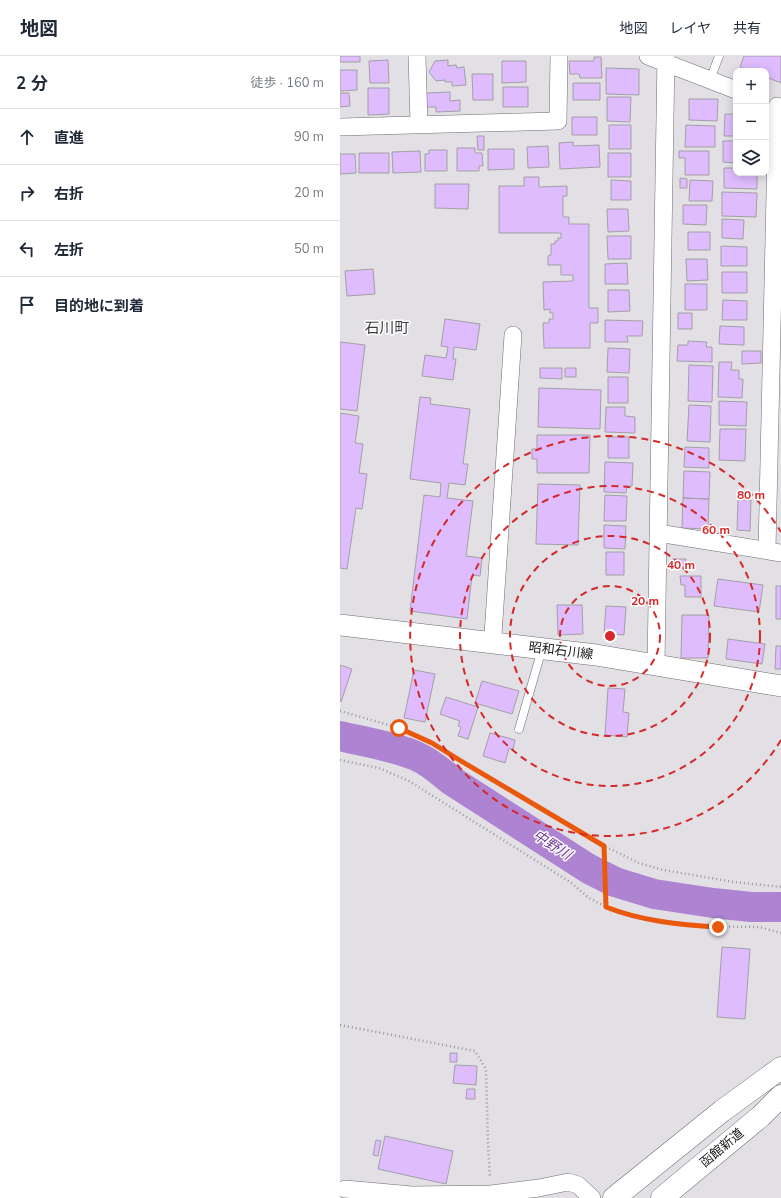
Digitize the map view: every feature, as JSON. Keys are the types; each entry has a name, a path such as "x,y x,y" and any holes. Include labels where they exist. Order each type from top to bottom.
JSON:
{"highway":[{"path":"722,1111 781,1052"},
{"path":"614,1198 722,1111 781,1068"},
{"name":"函館新道","path":"662,1198 761,1116 781,1096"},
{"path":"761,1116 781,1102"}],"street":[{"path":"417,56 418,124"},
{"path":"340,127 558,121 559,56"},
{"path":"648,56 666,59 710,80 733,89"},
{"path":"656,665 666,59"},
{"path":"658,533 774,552 775,105"},
{"path":"493,635 513,335"},
{"name":"昭和石川線","path":"340,625 596,655 781,686"},
{"path":"345,1189 412,1195 491,1194 539,1188 568,1182 578,1185 592,1198"}],"lane":[{"path":"710,80 719,56"},
{"path":"519,729 542,649"}],"path":[{"path":"340,711 399,728 432,743 604,846 639,863 663,870 734,882 781,887"},
{"path":"340,760 379,768 409,781 570,882 589,898 606,907 622,913 655,920 697,926 759,927 781,933"},
{"path":"604,846 606,907"},
{"path":"340,1025 475,1051 486,1068 491,1194"}],"building":[{"path":"340,56 360,56 360,62 340,62"},
{"path":"744,56 781,56 781,83 769,78 769,68 740,67"},
{"path":"594,57 601,57 602,78 580,78 579,74 570,74 569,61 594,61"},
{"path":"388,60 389,83 370,83 369,61"},
{"path":"448,60 448,66 456,65 457,68 464,67 466,85 452,86 452,82 445,82 445,80 436,81 429,72 435,61"},
{"path":"502,61 526,61 526,82 502,83"},
{"path":"606,68 639,69 639,95 606,94"},
{"path":"340,70 357,70 357,90 340,91"},
{"path":"472,74 493,74 493,100 473,100"},
{"path":"573,83 600,83 600,100 573,100"},
{"path":"503,87 528,87 528,107 503,107"},
{"path":"368,88 389,88 389,114 368,115"},
{"path":"450,92 450,101 460,100 460,111 436,112 436,107 426,107 426,93"},
{"path":"340,93 349,93 350,106 340,107"},
{"path":"607,97 631,97 630,122 607,121"},
{"path":"689,99 718,99 717,121 689,120"},
{"path":"725,114 733,114 733,136 724,136"},
{"path":"572,117 597,117 597,135 572,135"},
{"path":"609,125 631,125 631,149 609,149"},
{"path":"686,125 715,126 715,147 685,147"},
{"path":"477,136 484,136 484,150 478,150"},
{"path":"723,141 733,141 733,163 723,162"},
{"path":"573,142 573,146 599,145 600,167 560,169 559,143"},
{"path":"548,146 549,167 528,168 527,147"},
{"path":"457,148 475,148 475,153 482,153 483,166 479,166 479,171 457,171"},
{"path":"488,149 514,149 514,169 488,170"},
{"path":"429,150 447,150 447,171 425,171 425,154 429,154"},
{"path":"420,151 421,172 393,173 392,152"},
{"path":"679,151 709,151 709,175 685,175 685,158 679,158"},
{"path":"359,153 389,153 389,173 359,173"},
{"path":"608,153 631,153 631,177 608,177"},
{"path":"340,154 355,154 356,173 340,174"},
{"path":"724,168 733,168 733,176 757,176 757,189 724,188"},
{"path":"524,177 539,177 539,187 567,186 567,196 563,196 563,217 569,217 569,224 589,224 589,308 598,308 598,323 590,323 590,348 544,348 543,323 549,323 549,319 553,319 553,313 550,313 550,309 544,310 543,282 573,281 573,275 561,275 561,265 548,265 548,256 551,255 551,244 555,244 555,241 558,241 558,238 561,238 561,233 499,233 499,186 524,186"},
{"path":"680,178 687,179 687,188 680,188"},
{"path":"611,180 631,181 631,200 611,200"},
{"path":"690,180 713,181 712,201 689,201"},
{"path":"435,184 469,184 468,209 435,208"},
{"path":"722,192 757,193 756,217 722,216"},
{"path":"683,205 707,205 706,225 683,224"},
{"path":"607,209 628,209 629,231 608,232"},
{"path":"722,219 744,220 743,239 722,238"},
{"path":"688,232 710,232 710,250 688,250"},
{"path":"607,236 631,236 631,259 608,259"},
{"path":"721,246 747,247 747,266 721,266"},
{"path":"686,259 707,259 708,280 687,281"},
{"path":"627,263 628,284 605,284 605,264"},
{"path":"373,269 375,294 347,296 345,271"},
{"path":"722,272 747,272 747,293 722,293"},
{"path":"685,284 707,284 707,310 685,310"},
{"path":"608,290 629,290 630,311 608,312"},
{"path":"723,300 747,301 747,320 722,320"},
{"path":"678,313 692,313 692,329 678,329"},
{"path":"445,319 480,324 476,350 454,347 453,359 456,359 453,380 422,376 425,355 446,358 448,347 441,346"},
{"path":"605,320 643,321 642,336 627,336 628,342 605,342"},
{"path":"720,326 744,327 744,345 719,344"},
{"path":"688,341 707,342 706,347 712,347 712,362 677,361 678,345 688,345"},
{"path":"340,342 365,345 357,411 340,409"},
{"path":"608,348 630,349 629,373 607,372"},
{"path":"742,351 761,351 761,363 742,364"},
{"path":"719,362 732,362 731,370 739,370 739,379 743,379 742,398 718,397"},
{"path":"689,365 713,366 712,402 688,401"},
{"path":"540,368 562,368 562,379 540,378"},
{"path":"565,368 576,368 576,377 565,377"},
{"path":"608,377 628,377 628,403 608,403"},
{"path":"539,388 601,390 600,429 538,427"},
{"path":"420,397 431,398 430,404 470,409 463,464 468,464 465,485 449,483 447,498 473,501 466,556 482,558 480,576 472,575 467,619 410,611 424,495 440,497 441,483 410,479"},
{"path":"719,401 747,402 746,426 719,425"},
{"path":"689,405 711,406 710,442 687,441"},
{"path":"606,407 625,407 625,416 635,417 635,433 605,432"},
{"path":"340,413 359,416 355,443 363,444 359,473 367,474 362,509 356,508 347,569 340,568"},
{"path":"720,429 746,429 745,461 719,460"},
{"path":"537,435 590,435 589,473 537,473 537,459 532,459 532,449 537,449"},
{"path":"608,437 629,437 629,458 608,458"},
{"path":"685,447 709,448 709,468 684,467"},
{"path":"605,462 633,463 632,486 627,486 626,493 604,492"},
{"path":"684,471 710,472 709,499 683,498"},
{"path":"538,484 580,485 578,545 536,544"},
{"path":"605,495 627,496 626,521 604,521"},
{"path":"683,498 709,499 708,529 682,528"},
{"path":"738,500 751,500 750,531 737,530"},
{"path":"604,525 626,526 625,549 604,548"},
{"path":"606,552 624,552 624,575 606,575"},
{"path":"672,559 686,559 685,567 672,566"},
{"path":"680,576 701,576 701,597 685,597 685,585 681,585"},
{"path":"718,579 763,585 759,612 714,606"},
{"path":"776,586 781,586 781,619 776,619"},
{"path":"557,605 582,605 583,634 558,635"},
{"path":"606,606 626,607 624,635 604,633"},
{"path":"682,615 709,615 708,658 681,658"},
{"path":"728,639 765,644 762,664 726,659"},
{"path":"776,646 781,646 781,669 775,669"},
{"path":"340,665 352,669 341,702 340,701"},
{"path":"414,670 435,674 425,722 404,718"},
{"path":"482,681 519,691 512,714 475,703"},
{"path":"608,688 625,689 623,712 629,713 627,737 605,735"},
{"path":"446,697 478,707 468,739 458,736 461,727 458,726 460,721 440,714"},
{"path":"490,733 515,740 513,750 509,748 505,763 483,756"},
{"path":"722,947 750,949 745,1019 717,1017"},
{"path":"450,1053 457,1053 457,1062 450,1062"},
{"path":"455,1065 477,1066 476,1085 453,1083"},
{"path":"467,1089 475,1089 475,1099 466,1099"},
{"path":"385,1136 453,1151 446,1184 378,1169"},
{"path":"376,1140 381,1141 378,1156 373,1155"}],"waterway":[{"name":"中野川","path":"340,736 388,747 421,758 452,781 589,869 615,882 654,894 713,903 751,907 781,907"}],"district":[{"name":"石川町","path":"387,328"}],"route":[{"path":"399,728 432,743 604,846 606,907 622,913 655,920 697,926 718,927"}]}
